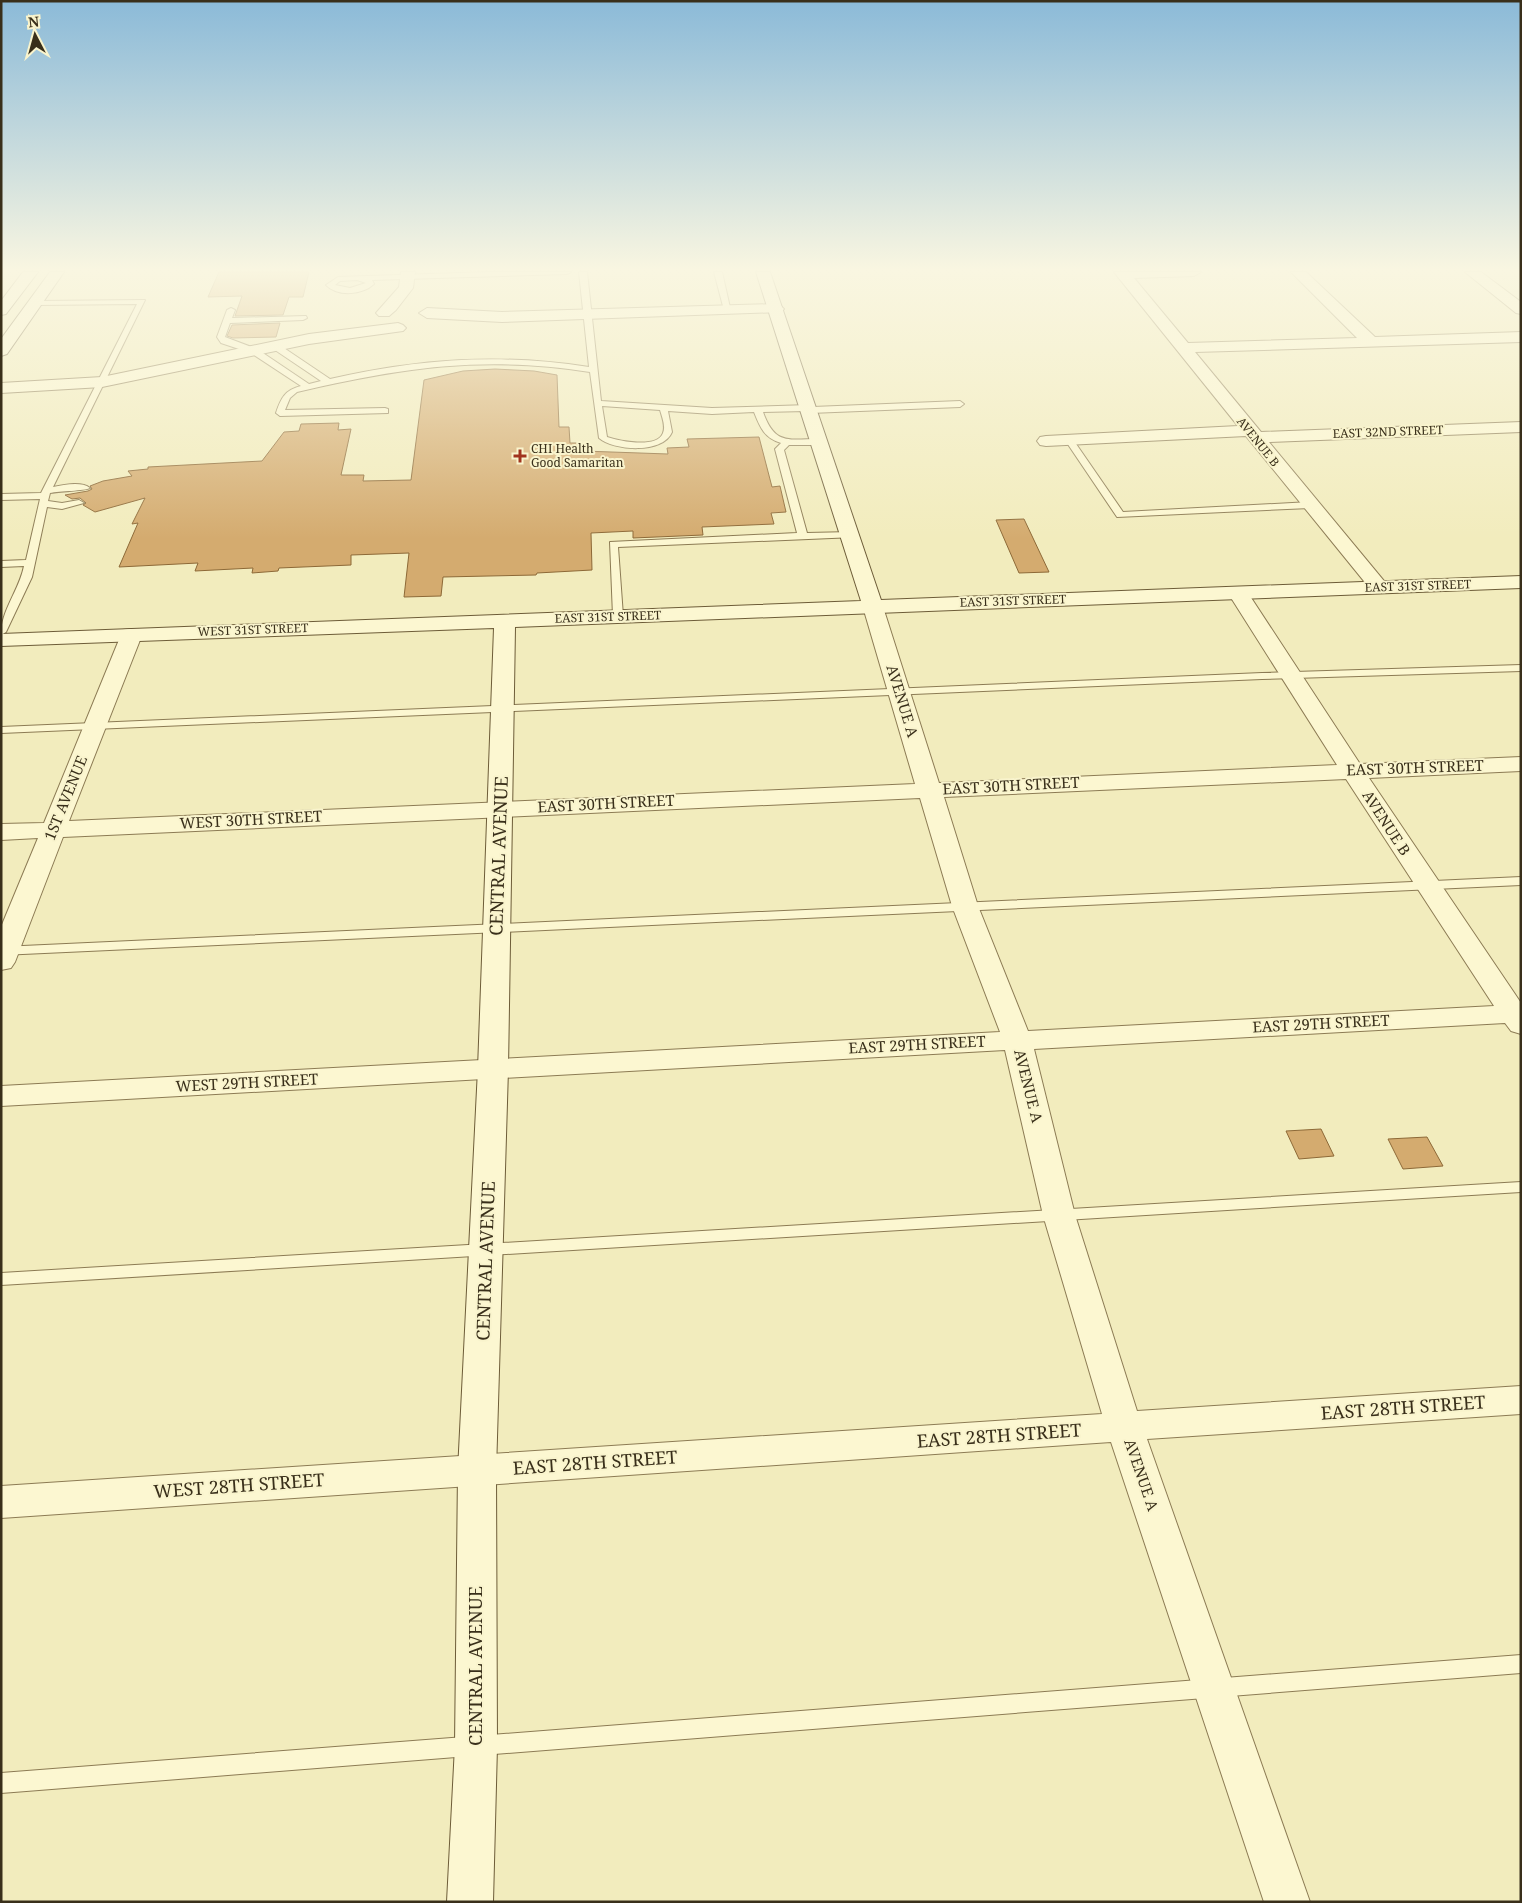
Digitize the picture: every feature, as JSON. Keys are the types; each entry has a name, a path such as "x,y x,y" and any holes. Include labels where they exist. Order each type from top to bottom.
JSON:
{"street":[{"path":"1,388 102,382 206,361"},
{"name":"AVENUE A","path":"793,361 852,536 965,906 1017,1039 1059,1215 1124,1427 1287,1902"},
{"name":"AVENUE B","path":"1192,361 1378,587"},
{"name":"EAST 32ND STREET","path":"1046,441 1521,427"},
{"name":"EAST 31ST STREET","path":"505,621 1521,582"},
{"name":"AVENUE B","path":"1238,593 1426,885 1519,1017"},
{"name":"WEST 31ST STREET","path":"1,640 505,621"},
{"name":"CENTRAL AVENUE","path":"470,1902 476,1746 477,1471 493,1069 505,621"},
{"name":"1ST AVENUE","path":"2,954 131,635"},
{"name":"EAST 30TH STREET","path":"501,809 1521,764"},
{"name":"WEST 30TH STREET","path":"1,832 501,809"},
{"name":"EAST 29TH STREET","path":"493,1069 1017,1039 1519,1017"},
{"name":"WEST 29TH STREET","path":"1,1096 493,1069"},
{"name":"EAST 28TH STREET","path":"477,1471 1521,1400"},
{"name":"WEST 28TH STREET","path":"1,1502 477,1471"}],"lane":[{"path":"1,632 27,577 44,497 113,361"},
{"path":"269,361 308,387"},
{"path":"297,361 328,382"},
{"path":"385,411 280,413 286,397 294,390 410,366 473,361"},
{"path":"534,361 553,362 593,370"},
{"path":"592,361 603,438 610,442 632,445 657,443 664,439 668,430 663,407"},
{"path":"597,402 712,410 960,404"},
{"path":"758,410 766,434 774,439 787,442 820,442"},
{"path":"1069,440 1120,515 1310,505"},
{"path":"787,442 779,448 803,536"},
{"path":"1,497 44,497 67,487 85,488"},
{"path":"44,497 62,506 79,503"},
{"path":"618,616 613,544 803,536 852,536"},
{"path":"1,564 31,563"},
{"path":"1,730 1291,675 1521,668"},
{"path":"2,954 497,928 1521,881"},
{"path":"1,1279 1521,1188"},
{"path":"1,1783 1521,1664"}],"building":[{"path":"495,369 534,371 557,375 559,427 569,427 570,443 582,443 583,451 668,454 667,448 689,447 687,439 759,437 772,487 780,486 786,512 771,513 774,524 702,527 703,535 633,538 633,531 591,533 592,570 537,573 536,575 443,577 441,596 404,597 409,553 351,555 351,565 279,568 278,571 252,573 253,568 195,571 198,563 119,567 138,523 132,524 145,498 95,512 83,505 86,503 80,498 72,499 65,495 88,491 92,489 90,486 103,481 132,476 128,471 148,469 148,467 262,461 284,432 299,431 301,424 339,423 338,430 351,429 341,475 364,475 363,481 411,480 424,380 463,371"},
{"path":"1024,519 1049,572 1019,573 996,520"},
{"path":"1321,1129 1334,1156 1299,1159 1286,1131"},
{"path":"1427,1137 1443,1166 1403,1169 1388,1139"}],"place":[{"name":"CHI Health Good Samaritan","path":"520,456"}]}
